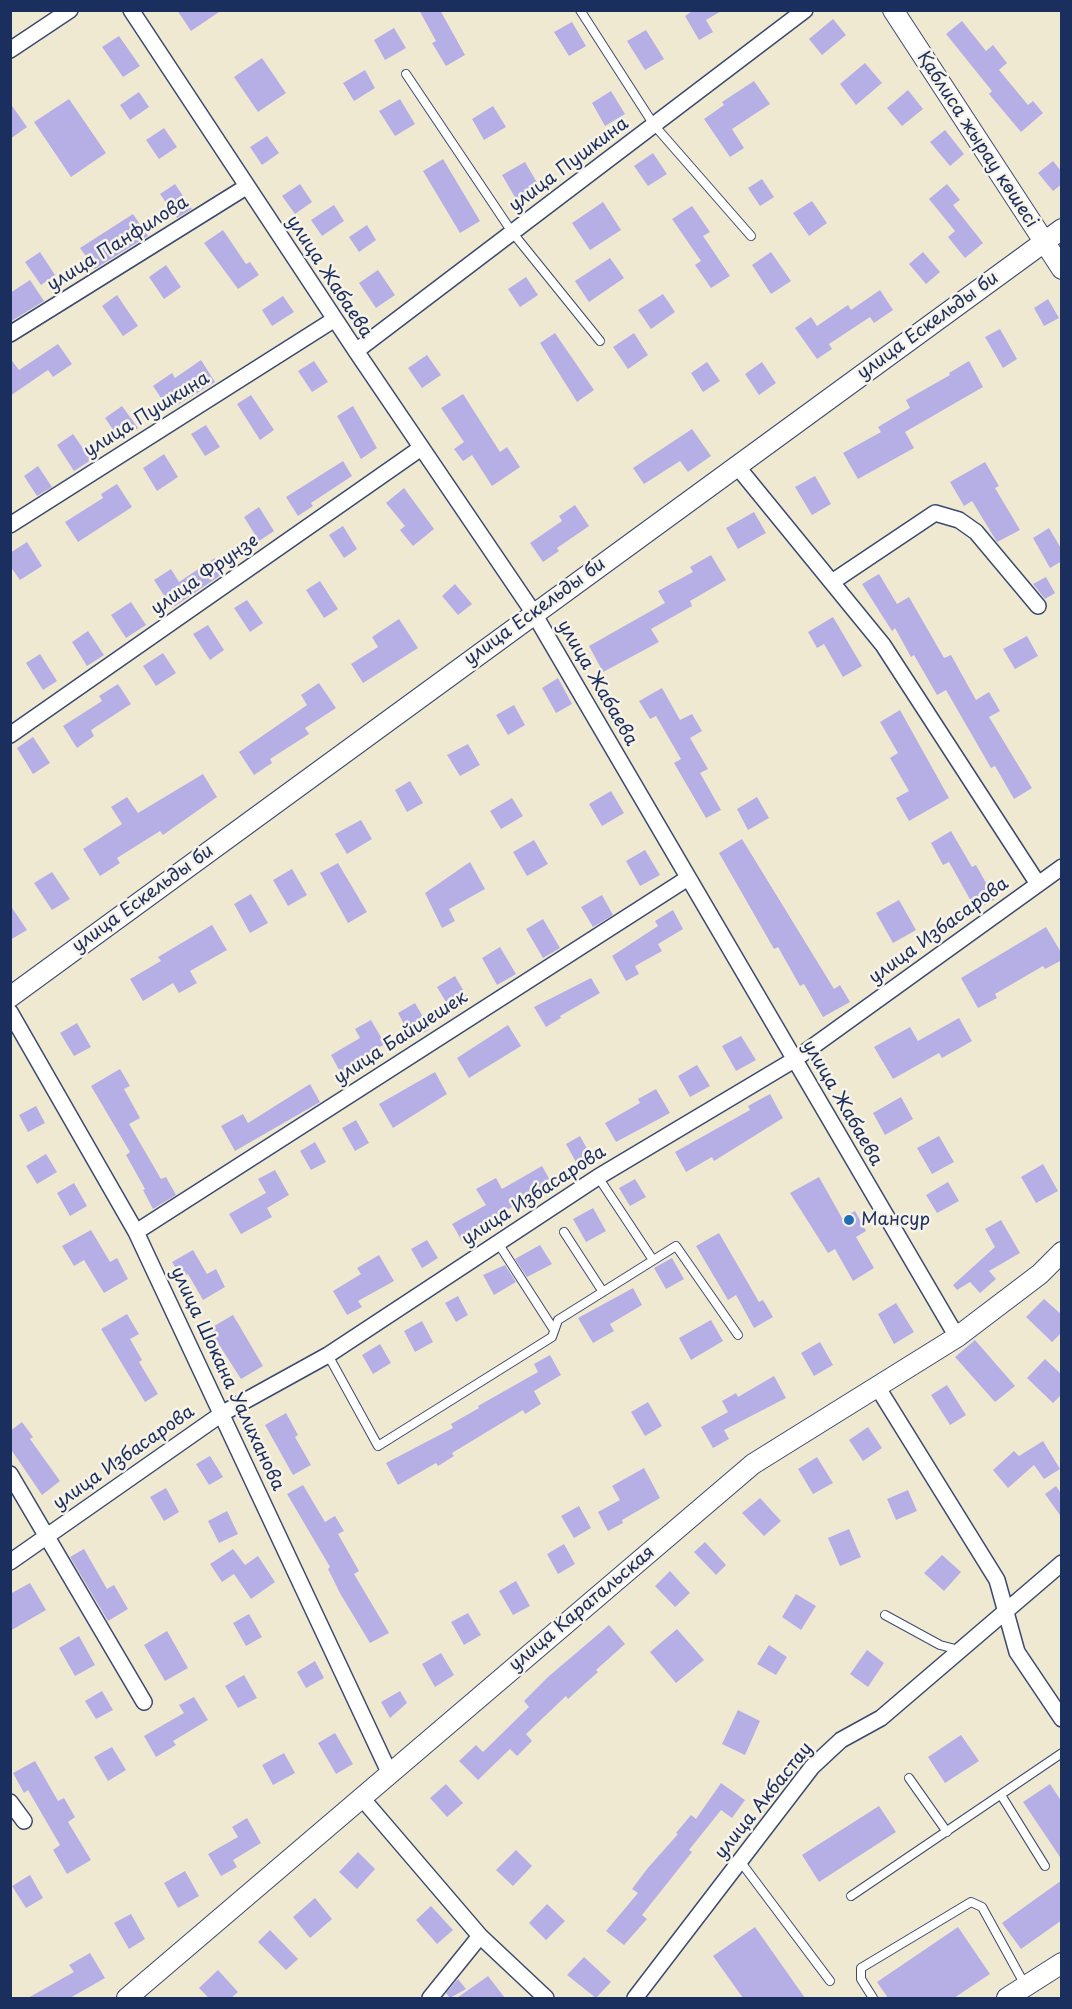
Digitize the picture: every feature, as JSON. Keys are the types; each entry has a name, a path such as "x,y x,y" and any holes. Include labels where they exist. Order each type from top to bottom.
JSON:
{"street":[{"path":"10,50 70,10"},
{"name":"улица Жабаева","path":"131,10 246,187 533,612 957,1337"},
{"name":"улица Пушкина","path":"356,351 805,10"},
{"name":"Қаблиса жырау көшесі","path":"893,10 1062,269"},
{"name":"улица Панфилова","path":"10,334 246,187"},
{"name":"улица Ескельды би","path":"10,997 533,612 1062,229"},
{"name":"улица Пушкина","path":"10,525 335,319"},
{"name":"улица Фрунзе","path":"10,735 421,448"},
{"name":"улица Избасарова","path":"736,465 883,645 1038,884"},
{"path":"832,582 935,513 959,520 976,532 1038,606"},
{"name":"улица Избасарова","path":"10,1562 223,1413 327,1355 598,1177 794,1060 1062,867"},
{"name":"улица Байшешек","path":"136,1232 688,878"},
{"name":"улица Шокана Уалиханова","path":"10,1012 136,1232 223,1413 389,1773"},
{"name":"улица Каратальская","path":"126,1998 753,1464 957,1337 1040,1274 1062,1252"},
{"path":"878,1388 997,1580 1017,1652 1062,1719"},
{"name":"улица Избасарова","path":"10,1474 144,1702"},
{"name":"улица Акбастау","path":"635,1998 812,1767 841,1740 881,1718 1062,1563"},
{"path":"361,1797 480,1936 546,1998"},
{"path":"10,1802 24,1821"},
{"path":"430,1998 480,1936"},
{"path":"1007,1998 1062,1963"}],"lane":[{"path":"580,10 654,125 751,236"},
{"path":"406,74 512,232 600,341"},
{"path":"598,1177 653,1260"},
{"path":"564,1232 603,1292"},
{"path":"498,1243 554,1330"},
{"path":"327,1355 378,1446 552,1337 558,1320 676,1246 738,1335"},
{"path":"885,1615 940,1645 960,1651"},
{"path":"851,1896 1062,1753"},
{"path":"909,1778 947,1832"},
{"path":"1001,1795 1045,1866"},
{"path":"740,1861 830,1981"},
{"path":"873,1998 861,1979 861,1968 971,1902 982,1907 1026,1986"}],"building":[{"path":"177,10 222,10 191,31"},
{"path":"419,10 440,10 465,55 446,66 432,43 436,41"},
{"path":"694,10 723,10 706,20 713,32 699,40 685,16"},
{"path":"833,19 846,35 822,55 809,39"},
{"path":"962,21 986,51 993,45 1007,63 999,70 1028,105 1033,101 1043,113 1021,132 989,94 992,91 946,34"},
{"path":"572,22 586,46 569,56 554,32"},
{"path":"394,28 406,48 385,60 374,40"},
{"path":"646,30 664,59 645,70 627,41"},
{"path":"119,36 140,66 123,77 102,47"},
{"path":"262,58 286,93 258,112 234,77"},
{"path":"865,63 882,83 856,105 840,84"},
{"path":"365,70 375,88 354,101 343,83"},
{"path":"754,81 770,104 732,129 744,148 730,157 704,119 724,105 722,102"},
{"path":"908,90 923,109 902,126 887,108"},
{"path":"611,91 625,114 605,126 592,103"},
{"path":"139,92 149,107 130,120 120,105"},
{"path":"69,99 106,153 71,177 34,122"},
{"path":"400,99 415,124 395,136 379,111"},
{"path":"10,103 27,127 10,139"},
{"path":"493,106 506,127 484,140 472,119"},
{"path":"164,128 177,147 159,159 146,140"},
{"path":"945,130 964,154 950,166 930,142"},
{"path":"267,136 279,153 262,165 250,147"},
{"path":"653,153 667,174 648,186 634,166"},
{"path":"443,159 480,221 460,233 423,171"},
{"path":"1053,161 1062,172 1062,184 1053,191 1038,173"},
{"path":"525,162 539,186 516,199 502,175"},
{"path":"762,179 774,197 760,206 748,188"},
{"path":"175,184 192,209 177,218 160,194"},
{"path":"300,184 312,202 295,214 282,196"},
{"path":"947,184 960,200 953,205 983,243 965,258 948,237 955,231 929,199"},
{"path":"812,201 827,223 809,236 793,213"},
{"path":"603,202 621,230 590,250 572,223"},
{"path":"334,205 344,221 322,236 311,220"},
{"path":"692,206 710,232 703,236 730,276 711,288 695,265 701,261 672,219"},
{"path":"133,214 148,236 95,269 80,248"},
{"path":"367,225 376,240 359,252 349,237"},
{"path":"223,230 246,264 250,262 259,275 238,289 204,243"},
{"path":"40,252 55,275 41,285 25,262"},
{"path":"771,252 791,281 771,294 752,265"},
{"path":"923,252 940,272 926,284 909,264"},
{"path":"610,258 624,278 589,302 575,281"},
{"path":"166,265 181,287 164,299 149,277"},
{"path":"378,270 395,295 376,308 359,283"},
{"path":"526,277 538,295 520,307 508,289"},
{"path":"30,280 44,301 10,322 10,293"},
{"path":"880,290 893,310 874,323 870,317 829,344 832,349 817,359 795,328 811,317 817,326 848,305 851,310"},
{"path":"663,294 675,312 651,329 638,310"},
{"path":"117,295 138,326 123,336 102,306"},
{"path":"283,296 294,312 272,326 262,310"},
{"path":"1048,299 1059,318 1044,326 1034,308"},
{"path":"1000,329 1017,359 1003,368 985,337"},
{"path":"555,333 594,390 577,402 540,343"},
{"path":"634,333 648,355 628,369 613,347"},
{"path":"58,344 72,364 53,377 48,370 10,396 10,358 19,370"},
{"path":"427,355 441,375 422,388 408,368"},
{"path":"201,360 215,382 169,410 153,386 172,373 175,378"},
{"path":"314,361 328,382 312,392 298,371"},
{"path":"969,361 983,387 905,432 914,448 858,479 843,453 881,432 878,427 910,408 906,400 950,375 949,373"},
{"path":"707,362 720,381 703,392 691,373"},
{"path":"762,362 776,383 759,395 745,374"},
{"path":"463,394 500,452 507,447 520,467 492,486 472,455 463,461 454,449 464,442 441,408"},
{"path":"251,395 274,430 260,440 237,404"},
{"path":"122,406 138,428 120,440 105,418"},
{"path":"353,406 377,448 361,459 337,416"},
{"path":"206,425 220,447 205,456 191,434"},
{"path":"692,429 711,456 688,472 680,461 644,484 633,468"},
{"path":"73,434 91,460 74,471 57,445"},
{"path":"164,454 178,477 157,491 143,468"},
{"path":"343,461 352,476 311,503 313,506 298,516 286,497"},
{"path":"985,462 999,486 995,488 1020,530 997,542 972,501 964,506 950,482"},
{"path":"38,466 52,487 37,496 24,476"},
{"path":"815,476 831,504 812,515 795,487"},
{"path":"117,484 132,507 78,542 65,522 103,498 101,494"},
{"path":"404,488 434,529 413,546 400,530 405,526 386,503"},
{"path":"575,505 589,526 557,548 559,551 543,562 530,543 562,521 559,516"},
{"path":"259,507 274,531 259,541 244,517"},
{"path":"754,512 766,533 738,549 726,528"},
{"path":"343,526 357,549 344,558 329,535"},
{"path":"1049,528 1062,550 1062,561 1050,568 1033,538"},
{"path":"27,542 42,566 20,580 10,566 10,553"},
{"path":"711,555 726,580 690,601 692,606 651,629 659,642 603,672 589,646 665,603 658,591 693,572 690,567"},
{"path":"215,558 224,573 172,608 154,580 171,569 179,582"},
{"path":"879,574 897,604 909,597 944,658 951,655 976,700 989,692 1000,711 989,717 1032,788 1014,799 995,766 991,768 946,690 937,695 914,655 911,657 895,628 892,631 862,584"},
{"path":"1046,577 1055,593 1045,599 1033,584"},
{"path":"320,581 338,609 324,618 306,590"},
{"path":"455,584 472,604 458,615 442,596"},
{"path":"247,600 263,623 250,632 234,608"},
{"path":"131,602 146,625 126,638 111,615"},
{"path":"833,617 862,666 843,677 824,644 817,648 808,632"},
{"path":"399,619 418,648 363,683 351,664 378,647 372,637"},
{"path":"208,625 224,650 210,660 193,634"},
{"path":"88,631 104,655 87,666 72,642"},
{"path":"1027,636 1038,656 1015,669 1003,649"},
{"path":"163,653 176,673 156,686 143,666"},
{"path":"40,654 57,681 43,690 26,663"},
{"path":"558,678 572,704 556,713 542,688"},
{"path":"319,683 336,708 305,728 309,734 270,759 272,763 254,775 239,752 307,705 301,695"},
{"path":"118,684 131,704 91,730 94,736 77,748 63,726 102,701 99,696"},
{"path":"662,688 680,720 692,714 702,731 690,738 708,769 700,773 721,810 706,818 674,763 681,759 656,716 650,719 639,701"},
{"path":"514,705 525,725 508,735 496,715"},
{"path":"900,710 949,798 909,821 896,798 909,791 890,758 898,753 880,722"},
{"path":"33,737 50,763 33,774 17,748"},
{"path":"468,744 480,765 460,776 447,755"},
{"path":"203,774 217,797 163,835 160,831 117,858 120,863 100,876 83,849 122,824 111,807 127,797 138,813"},
{"path":"410,781 423,803 407,812 395,790"},
{"path":"611,791 624,813 602,826 589,804"},
{"path":"757,797 769,818 748,830 737,809"},
{"path":"512,798 523,816 501,829 490,811"},
{"path":"361,820 372,839 347,854 335,834"},
{"path":"951,831 972,867 976,865 995,899 976,910 949,862 943,865 931,843"},
{"path":"742,839 834,989 840,985 850,1002 823,1017 804,984 800,986 778,947 774,949 719,853"},
{"path":"534,840 548,864 527,876 513,852"},
{"path":"645,850 660,875 640,886 626,861"},
{"path":"470,862 485,889 449,909 455,921 442,928 425,893"},
{"path":"338,863 367,912 348,923 320,873"},
{"path":"292,869 307,895 288,906 273,880"},
{"path":"52,872 70,899 52,910 34,883"},
{"path":"251,894 268,923 250,933 234,904"},
{"path":"602,895 613,915 593,927 581,907"},
{"path":"899,900 916,930 893,943 876,913"},
{"path":"10,905 27,930 10,940"},
{"path":"673,910 683,929 658,944 662,951 635,966 639,974 626,981 612,956 658,926 655,921"},
{"path":"543,919 560,948 543,958 526,929"},
{"path":"212,925 227,950 190,971 197,983 179,993 173,983 143,1001 130,979 161,961 158,957"},
{"path":"1046,927 1062,954 1062,960 1045,969 1043,966 995,994 997,998 978,1008 961,978"},
{"path":"500,947 516,974 497,985 482,958"},
{"path":"455,976 470,1002 452,1012 437,987"},
{"path":"591,978 600,993 560,1016 561,1018 546,1027 534,1007"},
{"path":"415,1003 430,1029 412,1039 398,1013"},
{"path":"959,1018 972,1041 942,1058 939,1053 893,1079 874,1047 910,1027 918,1041"},
{"path":"371,1020 385,1044 359,1059 364,1068 344,1079 331,1055 360,1038 355,1029"},
{"path":"77,1023 91,1047 74,1056 60,1033"},
{"path":"508,1025 521,1046 469,1078 457,1058"},
{"path":"741,1036 756,1060 736,1071 722,1046"},
{"path":"697,1065 710,1086 690,1097 678,1076"},
{"path":"120,1069 130,1086 124,1089 140,1118 129,1124 161,1179 166,1177 176,1195 153,1209 126,1155 130,1152 91,1086"},
{"path":"435,1072 447,1094 393,1128 379,1104"},
{"path":"310,1084 320,1102 235,1151 221,1126 243,1114 248,1123"},
{"path":"656,1089 670,1113 616,1142 605,1123 640,1103 638,1099"},
{"path":"770,1094 783,1118 714,1161 712,1157 686,1172 675,1152 750,1110 748,1106"},
{"path":"901,1097 913,1119 885,1135 873,1113"},
{"path":"36,1106 45,1123 28,1132 19,1115"},
{"path":"356,1120 369,1143 355,1151 342,1128"},
{"path":"580,1136 591,1156 577,1164 566,1144"},
{"path":"939,1136 954,1162 932,1174 917,1148"},
{"path":"315,1142 326,1162 311,1170 300,1151"},
{"path":"46,1154 57,1172 37,1184 26,1166"},
{"path":"1043,1164 1058,1191 1036,1203 1021,1177"},
{"path":"542,1166 555,1189 534,1201 531,1196 474,1229 478,1234 463,1243 452,1224 486,1205 476,1189 496,1178 502,1189"},
{"path":"275,1170 289,1195 267,1208 272,1217 241,1234 229,1214 266,1193 258,1179"},
{"path":"819,1177 842,1218 855,1211 866,1231 856,1237 874,1268 853,1281 835,1249 828,1253 790,1193"},
{"path":"635,1179 646,1197 630,1206 619,1188"},
{"path":"948,1182 959,1201 937,1213 926,1195"},
{"path":"74,1183 87,1206 70,1216 57,1193"},
{"path":"593,1208 606,1231 586,1242 573,1219"},
{"path":"1001,1220 1020,1253 989,1271 996,1279 980,1293 970,1282 957,1290 953,1285 995,1247 985,1229"},
{"path":"91,1230 110,1262 117,1258 128,1279 104,1293 84,1260 74,1266 62,1246"},
{"path":"719,1233 759,1302 763,1300 773,1317 754,1328 736,1295 728,1300 696,1246"},
{"path":"427,1240 438,1258 422,1268 411,1249"},
{"path":"540,1245 552,1264 527,1277 515,1259"},
{"path":"193,1250 207,1274 216,1269 225,1287 203,1300 188,1274 181,1277 172,1262"},
{"path":"379,1255 394,1281 358,1301 362,1307 347,1315 333,1291 361,1274 357,1268"},
{"path":"672,1258 684,1279 666,1289 654,1268"},
{"path":"505,1265 516,1282 494,1295 483,1275"},
{"path":"633,1288 642,1305 610,1324 614,1331 593,1343 578,1318"},
{"path":"458,1296 468,1315 456,1322 445,1303"},
{"path":"1044,1299 1062,1315 1062,1332 1052,1342 1026,1317"},
{"path":"896,1303 914,1332 894,1344 878,1314"},
{"path":"127,1314 139,1334 130,1339 142,1360 139,1362 158,1394 145,1402 101,1329"},
{"path":"233,1315 263,1366 241,1379 209,1329"},
{"path":"711,1320 723,1341 691,1360 679,1338"},
{"path":"422,1321 433,1342 415,1352 404,1331"},
{"path":"975,1340 1015,1386 995,1402 955,1357"},
{"path":"820,1342 833,1365 814,1376 801,1353"},
{"path":"380,1344 391,1363 373,1374 362,1355"},
{"path":"550,1355 561,1375 534,1391 541,1404 525,1414 523,1410 452,1453 454,1456 438,1466 436,1463 398,1485 386,1463 453,1428 451,1424 479,1408 478,1406 538,1372 534,1364"},
{"path":"1045,1359 1062,1375 1062,1394 1053,1403 1027,1378"},
{"path":"774,1376 786,1398 724,1430 729,1439 713,1448 701,1427 728,1412 722,1401 736,1393 738,1397"},
{"path":"947,1385 966,1415 950,1425 931,1395"},
{"path":"648,1402 662,1426 645,1436 631,1412"},
{"path":"286,1413 298,1435 295,1437 311,1465 293,1475 265,1425"},
{"path":"22,1422 33,1437 30,1439 60,1481 42,1495 10,1448 10,1431"},
{"path":"868,1427 882,1448 863,1461 849,1440"},
{"path":"1043,1441 1060,1469 1044,1479 1034,1465 1008,1488 993,1470 1014,1451 1019,1456"},
{"path":"210,1456 223,1477 209,1485 196,1464"},
{"path":"817,1457 833,1483 813,1494 798,1469"},
{"path":"644,1468 660,1498 608,1531 598,1512 620,1500 612,1486"},
{"path":"303,1485 325,1522 335,1516 344,1531 338,1534 359,1571 354,1574 389,1633 370,1643 341,1595 328,1569 330,1567 287,1494"},
{"path":"1056,1486 1062,1495 1062,1518 1045,1494"},
{"path":"166,1488 179,1512 164,1521 150,1497"},
{"path":"908,1490 917,1511 896,1520 887,1499"},
{"path":"760,1498 781,1521 764,1536 742,1513"},
{"path":"579,1506 591,1528 574,1538 561,1516"},
{"path":"227,1511 238,1534 219,1543 208,1521"},
{"path":"849,1529 861,1557 840,1566 828,1538"},
{"path":"705,1542 726,1565 716,1575 694,1552"},
{"path":"564,1544 575,1564 558,1574 547,1554"},
{"path":"84,1549 107,1589 114,1585 128,1609 108,1621 70,1557"},
{"path":"233,1549 245,1565 258,1556 275,1582 251,1599 234,1574 222,1582 210,1564"},
{"path":"942,1555 961,1572 944,1591 924,1573"},
{"path":"670,1571 690,1593 675,1607 655,1586"},
{"path":"516,1581 530,1606 513,1615 499,1591"},
{"path":"30,1583 46,1610 10,1631 10,1594"},
{"path":"796,1594 816,1606 801,1630 782,1617"},
{"path":"468,1613 481,1635 464,1645 451,1622"},
{"path":"249,1614 262,1637 246,1646 233,1623"},
{"path":"609,1625 625,1644 596,1670 598,1672 568,1699 566,1696 526,1734 532,1741 517,1756 510,1749 478,1780 459,1761 476,1745 483,1752 529,1707 524,1701 548,1677"},
{"path":"677,1629 704,1660 676,1683 650,1652"},
{"path":"167,1631 188,1668 165,1681 144,1645"},
{"path":"79,1636 95,1665 75,1676 59,1648"},
{"path":"769,1645 787,1657 776,1675 757,1664"},
{"path":"867,1650 884,1663 868,1687 850,1674"},
{"path":"441,1653 454,1675 435,1687 422,1664"},
{"path":"315,1661 324,1678 306,1688 297,1672"},
{"path":"244,1675 257,1698 238,1708 225,1686"},
{"path":"102,1691 113,1710 96,1719 85,1701"},
{"path":"400,1691 407,1703 390,1718 381,1702"},
{"path":"194,1697 208,1720 173,1741 176,1745 156,1757 144,1736 184,1713 179,1705"},
{"path":"738,1710 760,1721 745,1755 722,1744"},
{"path":"335,1733 353,1764 336,1774 318,1743"},
{"path":"961,1735 979,1761 945,1783 928,1757"},
{"path":"112,1747 126,1770 108,1781 94,1757"},
{"path":"284,1753 295,1773 273,1785 262,1765"},
{"path":"35,1761 58,1801 64,1798 75,1817 68,1822 91,1860 67,1874 53,1850 60,1845 28,1790 24,1793 13,1773"},
{"path":"721,1783 745,1800 732,1818 721,1810 689,1850 692,1852 642,1915 647,1919 624,1945 606,1931 638,1893 632,1889 647,1869 678,1834 676,1833 691,1815 696,1819"},
{"path":"446,1784 463,1803 447,1817 430,1798"},
{"path":"1050,1784 1062,1802 1062,1860 1023,1802"},
{"path":"879,1806 896,1832 819,1882 802,1855"},
{"path":"247,1818 261,1843 233,1860 237,1867 221,1876 208,1854 238,1837 232,1827"},
{"path":"516,1850 532,1866 513,1886 496,1870"},
{"path":"358,1852 375,1869 357,1889 339,1872"},
{"path":"185,1871 199,1896 178,1908 164,1883"},
{"path":"30,1875 43,1898 26,1908 12,1886"},
{"path":"1062,1880 1062,1920 1021,1949 1002,1923"},
{"path":"315,1898 332,1919 310,1938 293,1917"},
{"path":"547,1904 565,1921 546,1940 529,1923"},
{"path":"431,1906 453,1930 437,1944 416,1920"},
{"path":"131,1914 145,1939 129,1949 114,1923"},
{"path":"755,1927 805,1998 743,1998 713,1956"},
{"path":"958,1927 990,1974 954,1998 888,1998 877,1982"},
{"path":"270,1930 298,1959 286,1970 258,1942"},
{"path":"90,1953 105,1978 70,1998 28,1998 74,1972 69,1965"},
{"path":"584,1957 611,1982 596,1998 567,1975"},
{"path":"218,1970 238,1992 231,1998 209,1998 199,1988"},
{"path":"488,1976 505,1998 457,1998"},
{"path":"458,1979 466,1989 450,1998 446,1993"}],"place":[{"name":"Мансур","path":"849,1220"}]}
